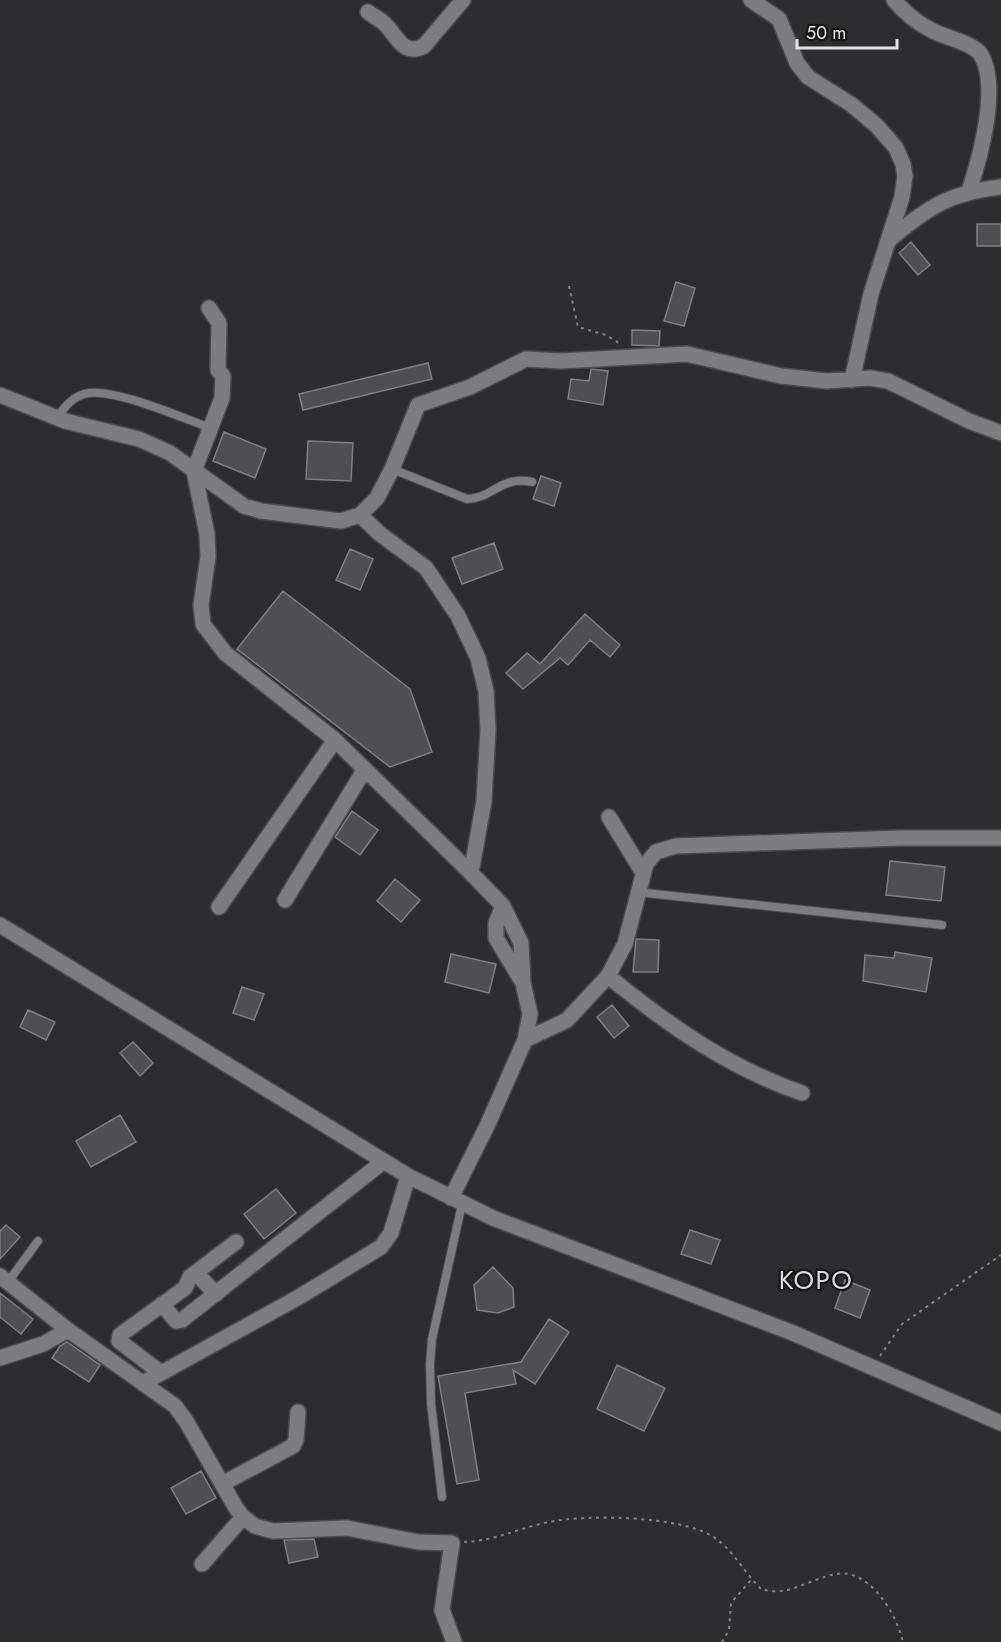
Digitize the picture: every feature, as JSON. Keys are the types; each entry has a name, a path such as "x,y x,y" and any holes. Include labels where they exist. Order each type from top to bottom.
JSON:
{"street":[{"path":"368,12 386,25 404,47 416,50 424,46 463,0"},
{"path":"751,0 779,19 797,63 808,77 867,116 896,148 903,164 905,182 865,316 852,380"},
{"path":"894,0 931,30 979,52 993,70 992,122 969,191"},
{"path":"887,242 927,208 969,191 1001,187"},
{"path":"209,308 219,323 218,370 223,376 222,398 194,471 207,534 207,557 201,605 203,624 225,653 335,740 471,873 503,906 521,943 524,983 530,1014 525,1040 456,1201"},
{"path":"0,394 57,418 139,439 170,453 233,499 261,512 340,520 360,515 377,498 392,469 418,405 470,387 525,359 561,361 634,356 698,356 781,376 827,381 870,378 900,384 960,417 1001,433"},
{"path":"360,515 380,534 426,568 458,616 478,658 486,691 488,730 484,801 471,873"},
{"path":"219,907 335,740"},
{"path":"285,900 365,769"},
{"path":"609,817 642,871"},
{"path":"525,1040 567,1020 608,976 625,944 642,871 656,852 676,846 1001,838"},
{"path":"503,906 496,923 496,938 524,983"},
{"path":"0,925 408,1176 456,1201 874,1366 1001,1423"},
{"path":"608,976 654,1014 706,1048 748,1072 802,1094"},
{"path":"162,1304 178,1322 384,1161"},
{"path":"145,1382 299,1297 381,1247 391,1233 408,1176"},
{"path":"161,1373 119,1341 118,1337 185,1288 190,1277 236,1242"},
{"path":"196,1273 216,1294"},
{"path":"4,1279 68,1330 145,1382 180,1412 243,1517 255,1526 279,1532 347,1528 418,1542 452,1543 442,1610 443,1618 454,1642"},
{"path":"0,1358 43,1344 68,1330"},
{"path":"222,1484 293,1446 296,1440 298,1412"},
{"path":"202,1564 243,1517"}],"lane":[{"path":"57,418 67,403 89,393 121,397 211,428"},
{"path":"392,469 467,499 480,496 509,481 532,482"},
{"path":"638,892 942,925"},
{"path":"442,1497 431,1403 430,1364 432,1339 456,1201"},
{"path":"4,1279 38,1241"}],"path":[{"path":"569,286 578,327 615,339 620,347 634,356"},
{"path":"874,1366 902,1324 1001,1256"},
{"path":"471,1542 488,1541 548,1522 567,1519 619,1518 666,1523 703,1531 714,1537 762,1590 782,1591 820,1578 849,1574 875,1589 888,1607 903,1642"},
{"path":"722,1642 729,1630 732,1603 751,1580"}],"building":[{"path":"977,224 1001,224 1001,246 977,246"},
{"path":"911,242 930,265 918,275 899,253"},
{"path":"676,282 695,288 684,326 664,321"},
{"path":"632,330 660,331 659,346 632,345"},
{"path":"428,363 432,379 303,410 299,394"},
{"path":"591,369 608,371 603,405 568,399 571,379 589,381"},
{"path":"224,432 266,449 255,478 213,461"},
{"path":"308,441 353,443 351,481 306,479"},
{"path":"541,476 561,483 554,506 533,499"},
{"path":"494,543 503,569 462,584 452,558"},
{"path":"350,549 373,559 360,590 336,580"},
{"path":"283,591 410,689 432,752 390,767 237,649"},
{"path":"585,614 620,645 610,657 590,640 568,665 560,658 523,689 506,673 527,653 540,664"},
{"path":"352,811 378,830 360,855 335,837"},
{"path":"890,861 945,867 941,901 886,895"},
{"path":"395,879 420,900 401,922 377,901"},
{"path":"636,939 659,940 658,972 633,972"},
{"path":"895,952 932,958 926,992 863,981 865,955 894,958"},
{"path":"451,954 496,964 489,993 445,982"},
{"path":"242,987 264,994 254,1020 233,1013"},
{"path":"612,1005 629,1026 614,1038 597,1017"},
{"path":"28,1010 55,1022 46,1040 20,1027"},
{"path":"133,1042 153,1063 140,1076 120,1053"},
{"path":"120,1115 136,1142 91,1167 76,1141"},
{"path":"276,1189 296,1213 264,1239 244,1214"},
{"path":"6,1225 20,1237 0,1259 0,1231"},
{"path":"690,1230 720,1240 711,1264 681,1254"},
{"path":"493,1267 513,1288 514,1307 498,1313 477,1310 474,1285"},
{"path":"845,1280 870,1290 860,1318 835,1308"},
{"path":"0,1293 33,1319 21,1334 0,1317"},
{"path":"549,1319 569,1332 535,1384 513,1370 516,1384 465,1393 479,1480 457,1484 438,1376 521,1362"},
{"path":"67,1342 100,1365 89,1382 52,1358 60,1346"},
{"path":"617,1365 665,1388 644,1431 597,1409"},
{"path":"201,1471 216,1498 186,1514 171,1488"},
{"path":"314,1539 318,1557 289,1563 284,1540"}],"district":[{"name":"KOPO","path":"816,1280"}]}
